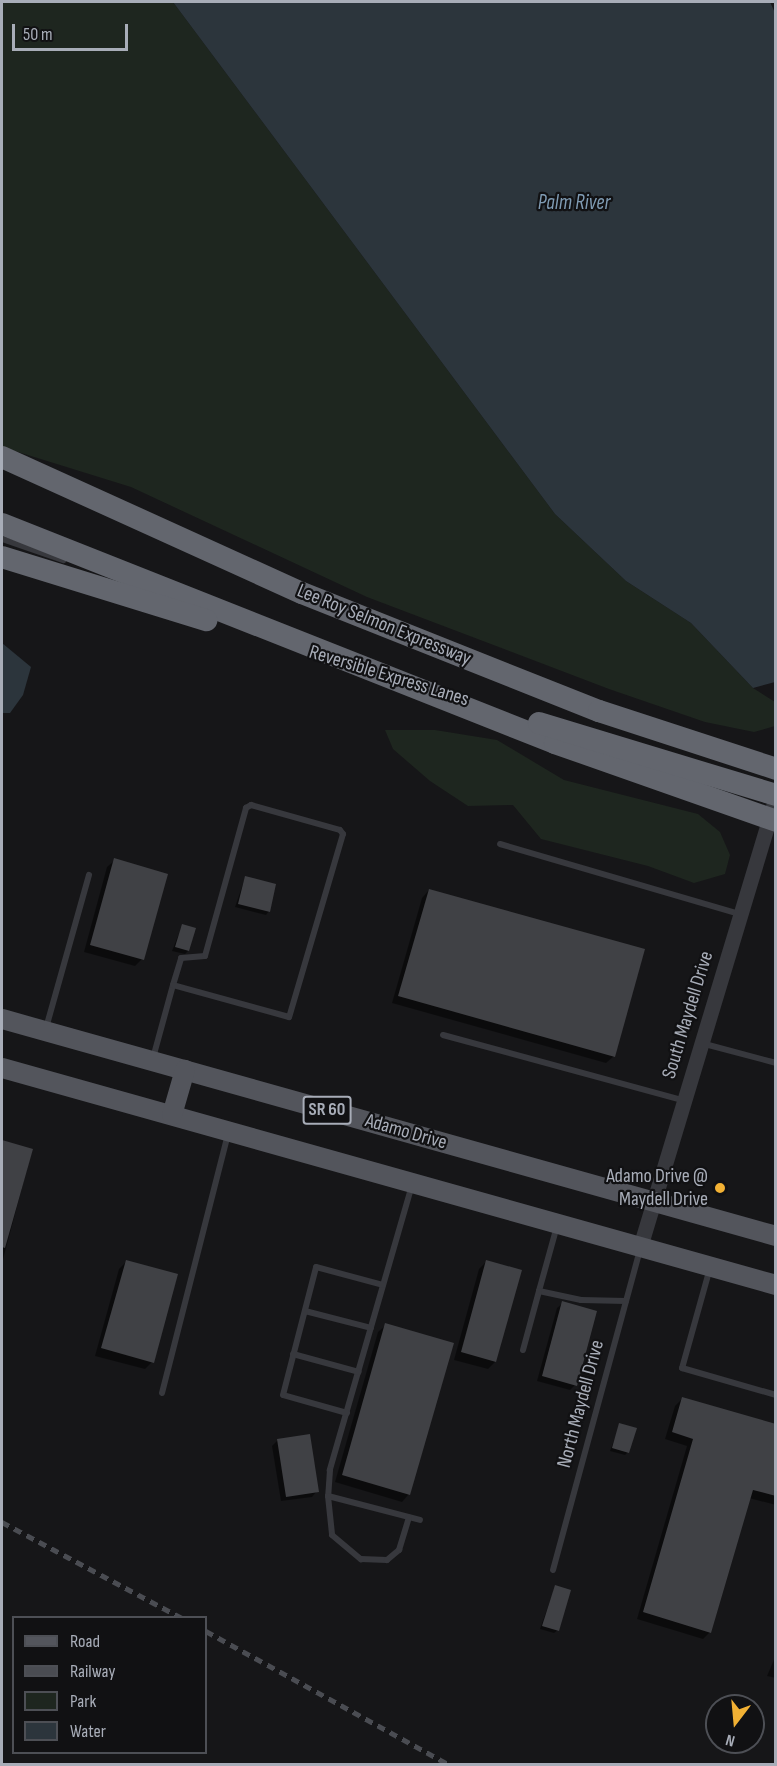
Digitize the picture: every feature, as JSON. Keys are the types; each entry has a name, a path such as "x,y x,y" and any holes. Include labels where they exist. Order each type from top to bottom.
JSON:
{"highway":[{"name":"Lee Roy Selmon Expressway","path":"2,458 292,589 599,711 776,769"},
{"path":"2,524 555,743 720,804 776,820"},
{"name":"Reversible Express Lanes","path":"2,557 776,796"}],"main road":[{"name":"Adamo Drive","path":"2,1019 776,1236"},
{"name":"SR 60","path":"2,1068 412,1185 776,1284"},
{"path":"172,1115 185,1070"}],"street":[{"name":"South Maydell Drive","path":"640,1246 776,796"}],"lane":[{"path":"2,539 67,561"},
{"path":"78,564 130,575"},
{"path":"152,1061 173,985 183,956 205,956 246,808 251,805 342,832 289,1017 173,985"},
{"path":"500,844 740,915"},
{"path":"45,1031 89,875"},
{"path":"443,1035 684,1100"},
{"path":"701,1043 776,1063"},
{"path":"162,1393 229,1132"},
{"path":"409,1517 399,1550 387,1560 361,1559 332,1535 328,1496 330,1470 412,1185"},
{"path":"522,1350 558,1223"},
{"name":"North Maydell Drive","path":"553,1570 640,1246"},
{"path":"710,1266 682,1368 776,1395"},
{"path":"346,1413 283,1395 316,1267 383,1285"},
{"path":"539,1291 581,1300 626,1301"},
{"path":"305,1311 371,1328"},
{"path":"293,1354 359,1372"},
{"path":"328,1496 420,1520"}],"green space":[{"path":"2,2 173,2 555,514 626,581 691,623 753,688 775,702 775,726 754,732 705,722 609,689 367,597 131,487 2,447"},
{"path":"385,730 435,730 497,740 564,780 698,814 720,832 730,855 725,874 694,883 648,866 541,839 513,805 468,806 430,781 393,749"}],"water":[{"name":"Palm River","path":"173,2 770,2 776,15 775,682 753,688 691,623 626,581 555,514"},
{"path":"2,643 31,667 23,695 10,713 2,713"}],"building":[{"path":"114,858 168,874 144,960 90,945"},
{"path":"245,876 276,884 270,912 238,904"},
{"path":"429,889 645,949 615,1057 398,996"},
{"path":"182,924 196,928 189,951 175,947"},
{"path":"2,1140 33,1149 5,1248 2,1247"},
{"path":"126,1260 178,1274 154,1363 101,1348"},
{"path":"486,1260 522,1270 496,1362 461,1352"},
{"path":"562,1301 597,1311 577,1386 542,1376"},
{"path":"385,1323 454,1343 410,1495 342,1475"},
{"path":"682,1397 776,1424 776,1496 753,1490 711,1633 643,1612 693,1439 672,1432"},
{"path":"619,1423 637,1428 629,1453 612,1448"},
{"path":"310,1434 319,1492 286,1497 277,1439"},
{"path":"555,1585 571,1590 559,1631 542,1626"}],"railway":[{"path":"2,1522 178,1616"},
{"path":"207,1632 448,1764"}],"place":[{"name":"Adamo Drive @ Maydell Drive","path":"720,1188"}]}
